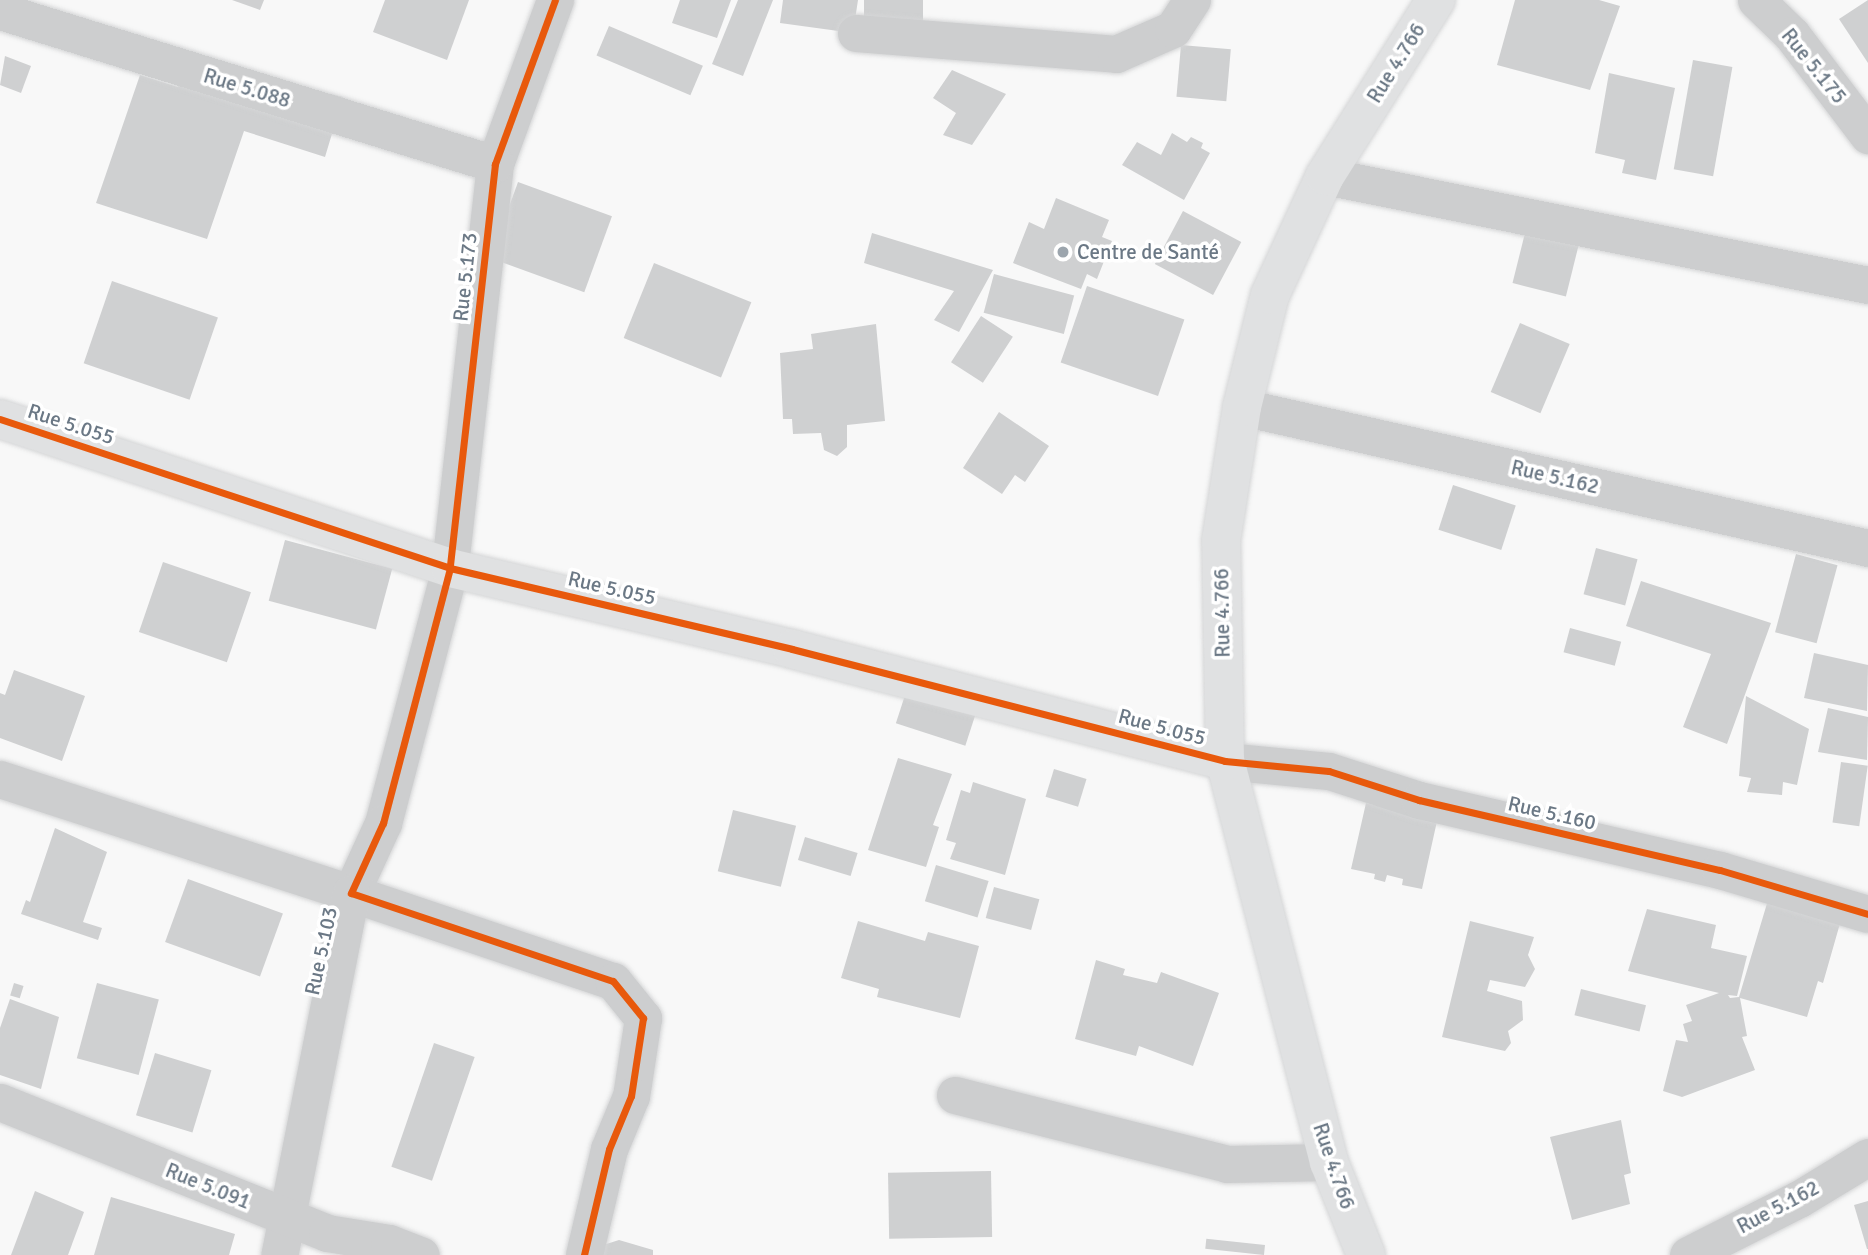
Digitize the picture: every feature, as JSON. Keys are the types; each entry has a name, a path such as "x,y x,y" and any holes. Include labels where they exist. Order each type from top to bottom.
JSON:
{"street":[{"name":"Rue 5.173","path":"351,893 383,823 450,568 495,164 555,0"},
{"path":"856,33 1116,54 1173,29 1192,0"},
{"name":"Rue 4.766","path":"1366,1255 1329,1162 1225,761 1221,541 1242,407 1270,295 1325,176 1436,0"},
{"name":"Rue 5.175","path":"1756,0 1792,35 1868,135"},
{"name":"Rue 5.088","path":"0,11 495,164"},
{"path":"1325,176 1868,285"},
{"name":"Rue 5.162","path":"1242,407 1868,548"},
{"name":"Rue 5.055","path":"0,418 450,568 792,649 1225,761"},
{"name":"Rue 5.160","path":"1225,761 1329,771 1419,800 1720,870 1868,914"},
{"name":"Rue 5.103","path":"0,779 351,893 283,1217 279,1255"},
{"path":"351,893 613,981 643,1018 631,1096 609,1149 584,1255"},
{"path":"955,1095 1227,1164 1329,1162"},
{"name":"Rue 5.091","path":"0,1102 327,1233 389,1243 421,1255"},
{"name":"Rue 5.162","path":"1688,1255 1799,1199 1868,1157"}],"building":[{"path":"232,0 264,0 260,10"},
{"path":"385,0 469,0 447,60 373,32"},
{"path":"680,0 731,0 717,38 672,23"},
{"path":"738,0 773,0 743,76 712,64"},
{"path":"783,0 858,0 853,33 780,23"},
{"path":"864,0 923,0 923,22 864,22"},
{"path":"1515,0 1599,0 1620,6 1590,90 1497,65"},
{"path":"1868,0 1868,63 1839,19"},
{"path":"609,26 703,66 690,95 596,55"},
{"path":"1181,45 1231,49 1226,101 1176,97"},
{"path":"5,56 31,66 21,93 0,85"},
{"path":"1693,60 1732,67 1713,176 1674,169"},
{"path":"189,61 343,97 325,157 244,131 207,239 96,203 140,75 178,87"},
{"path":"952,70 1006,94 972,145 943,135 956,113 933,98"},
{"path":"1609,73 1675,88 1656,180 1622,173 1625,160 1595,153"},
{"path":"1172,133 1187,142 1191,137 1203,143 1201,148 1210,153 1184,200 1122,165 1137,142 1161,155"},
{"path":"518,182 612,216 584,292 490,258"},
{"name":"Centre de Santé","path":"1056,198 1109,220 1102,237 1112,241 1097,279 1087,274 1081,289 1013,263 1029,222 1044,229"},
{"path":"1183,211 1241,242 1213,295 1155,264"},
{"path":"1528,221 1581,234 1566,296 1513,283"},
{"path":"872,233 993,270 959,332 934,320 954,291 864,263"},
{"path":"654,263 751,302 721,377 624,338"},
{"path":"994,274 1074,295 1064,334 984,313"},
{"path":"112,281 218,317 190,400 84,363"},
{"path":"1087,286 1184,320 1158,396 1061,363"},
{"path":"981,316 1013,337 983,383 951,362"},
{"path":"1520,323 1570,344 1540,413 1491,392"},
{"path":"876,324 885,421 847,425 847,447 837,456 824,450 821,433 793,434 792,419 783,419 780,353 813,349 811,334"},
{"path":"999,412 1049,446 1025,482 1015,475 1002,494 963,468"},
{"path":"1453,485 1516,505 1501,550 1438,530"},
{"path":"285,540 392,569 376,630 269,601"},
{"path":"1596,548 1638,559 1625,605 1584,594"},
{"path":"1796,554 1838,565 1817,643 1775,632"},
{"path":"163,562 251,592 227,662 139,632"},
{"path":"1641,581 1771,623 1727,744 1683,727 1711,654 1626,626"},
{"path":"1570,628 1621,642 1615,666 1564,652"},
{"path":"1814,653 1868,665 1867,711 1804,698"},
{"path":"14,670 85,696 62,761 0,738 0,693 5,695"},
{"path":"907,689 976,712 965,746 896,723"},
{"path":"1746,696 1809,729 1797,785 1783,782 1782,795 1747,792 1751,778 1739,776"},
{"path":"1828,708 1868,717 1867,760 1818,752"},
{"path":"898,758 952,774 933,825 939,827 926,867 868,850"},
{"path":"1841,762 1868,766 1859,826 1833,822"},
{"path":"1054,769 1087,779 1078,807 1046,797"},
{"path":"973,782 1026,799 1005,875 950,859 956,843 946,840 961,790 970,793"},
{"path":"1366,803 1410,814 1439,812 1422,889 1402,885 1403,879 1387,875 1385,882 1374,879 1375,874 1351,869"},
{"path":"733,810 796,826 781,887 718,871"},
{"path":"55,828 107,852 83,922 102,928 98,940 21,914 26,900 30,902"},
{"path":"805,837 858,853 851,876 798,860"},
{"path":"936,865 989,881 977,917 925,901"},
{"path":"188,879 283,914 260,977 165,942"},
{"path":"994,887 1039,899 1031,930 986,918"},
{"path":"1771,890 1843,913 1823,983 1818,981 1807,1017 1740,998 1747,1036 1742,1037 1755,1070 1682,1097 1663,1091 1676,1040 1688,1042 1683,1024 1692,1021 1686,1005 1719,993 1628,971 1647,909 1716,925 1711,948 1747,956 1737,996 1728,995 1730,998 1739,997"},
{"path":"858,921 925,941 928,932 979,946 960,1018 877,997 879,989 841,978"},
{"path":"1470,921 1534,937 1528,955 1535,969 1525,987 1490,980 1487,991 1522,1001 1523,1020 1508,1031 1511,1043 1505,1051 1442,1037"},
{"path":"1096,960 1125,969 1123,975 1157,983 1161,972 1219,993 1193,1066 1139,1046 1136,1056 1075,1039"},
{"path":"14,983 24,986 20,998 10,995"},
{"path":"97,983 159,1000 139,1075 77,1058"},
{"path":"1581,989 1646,1005 1639,1031 1574,1015"},
{"path":"10,999 59,1017 41,1089 0,1075 0,1028"},
{"path":"434,1043 475,1057 432,1181 391,1167"},
{"path":"155,1053 211,1070 192,1132 136,1115"},
{"path":"1621,1120 1631,1173 1624,1175 1630,1204 1572,1220 1550,1137"},
{"path":"991,1171 992,1237 889,1239 888,1173"},
{"path":"35,1191 84,1212 68,1255 11,1255"},
{"path":"111,1197 235,1234 229,1255 94,1255"},
{"path":"1868,1201 1868,1249 1867,1249 1854,1205"},
{"path":"1206,1239 1265,1245 1264,1255 1205,1249"},
{"path":"619,1240 653,1250 653,1255 600,1255 600,1246"}],"cycle path":[{"path":"555,0 495,164 450,568 383,823 351,893 613,981 643,1018 631,1096 609,1149 584,1255"},
{"path":"0,419 450,568 792,649 1225,761 1329,771 1419,800 1720,870 1868,914"}],"place":[{"name":"Centre de Santé","path":"1063,252"}]}
